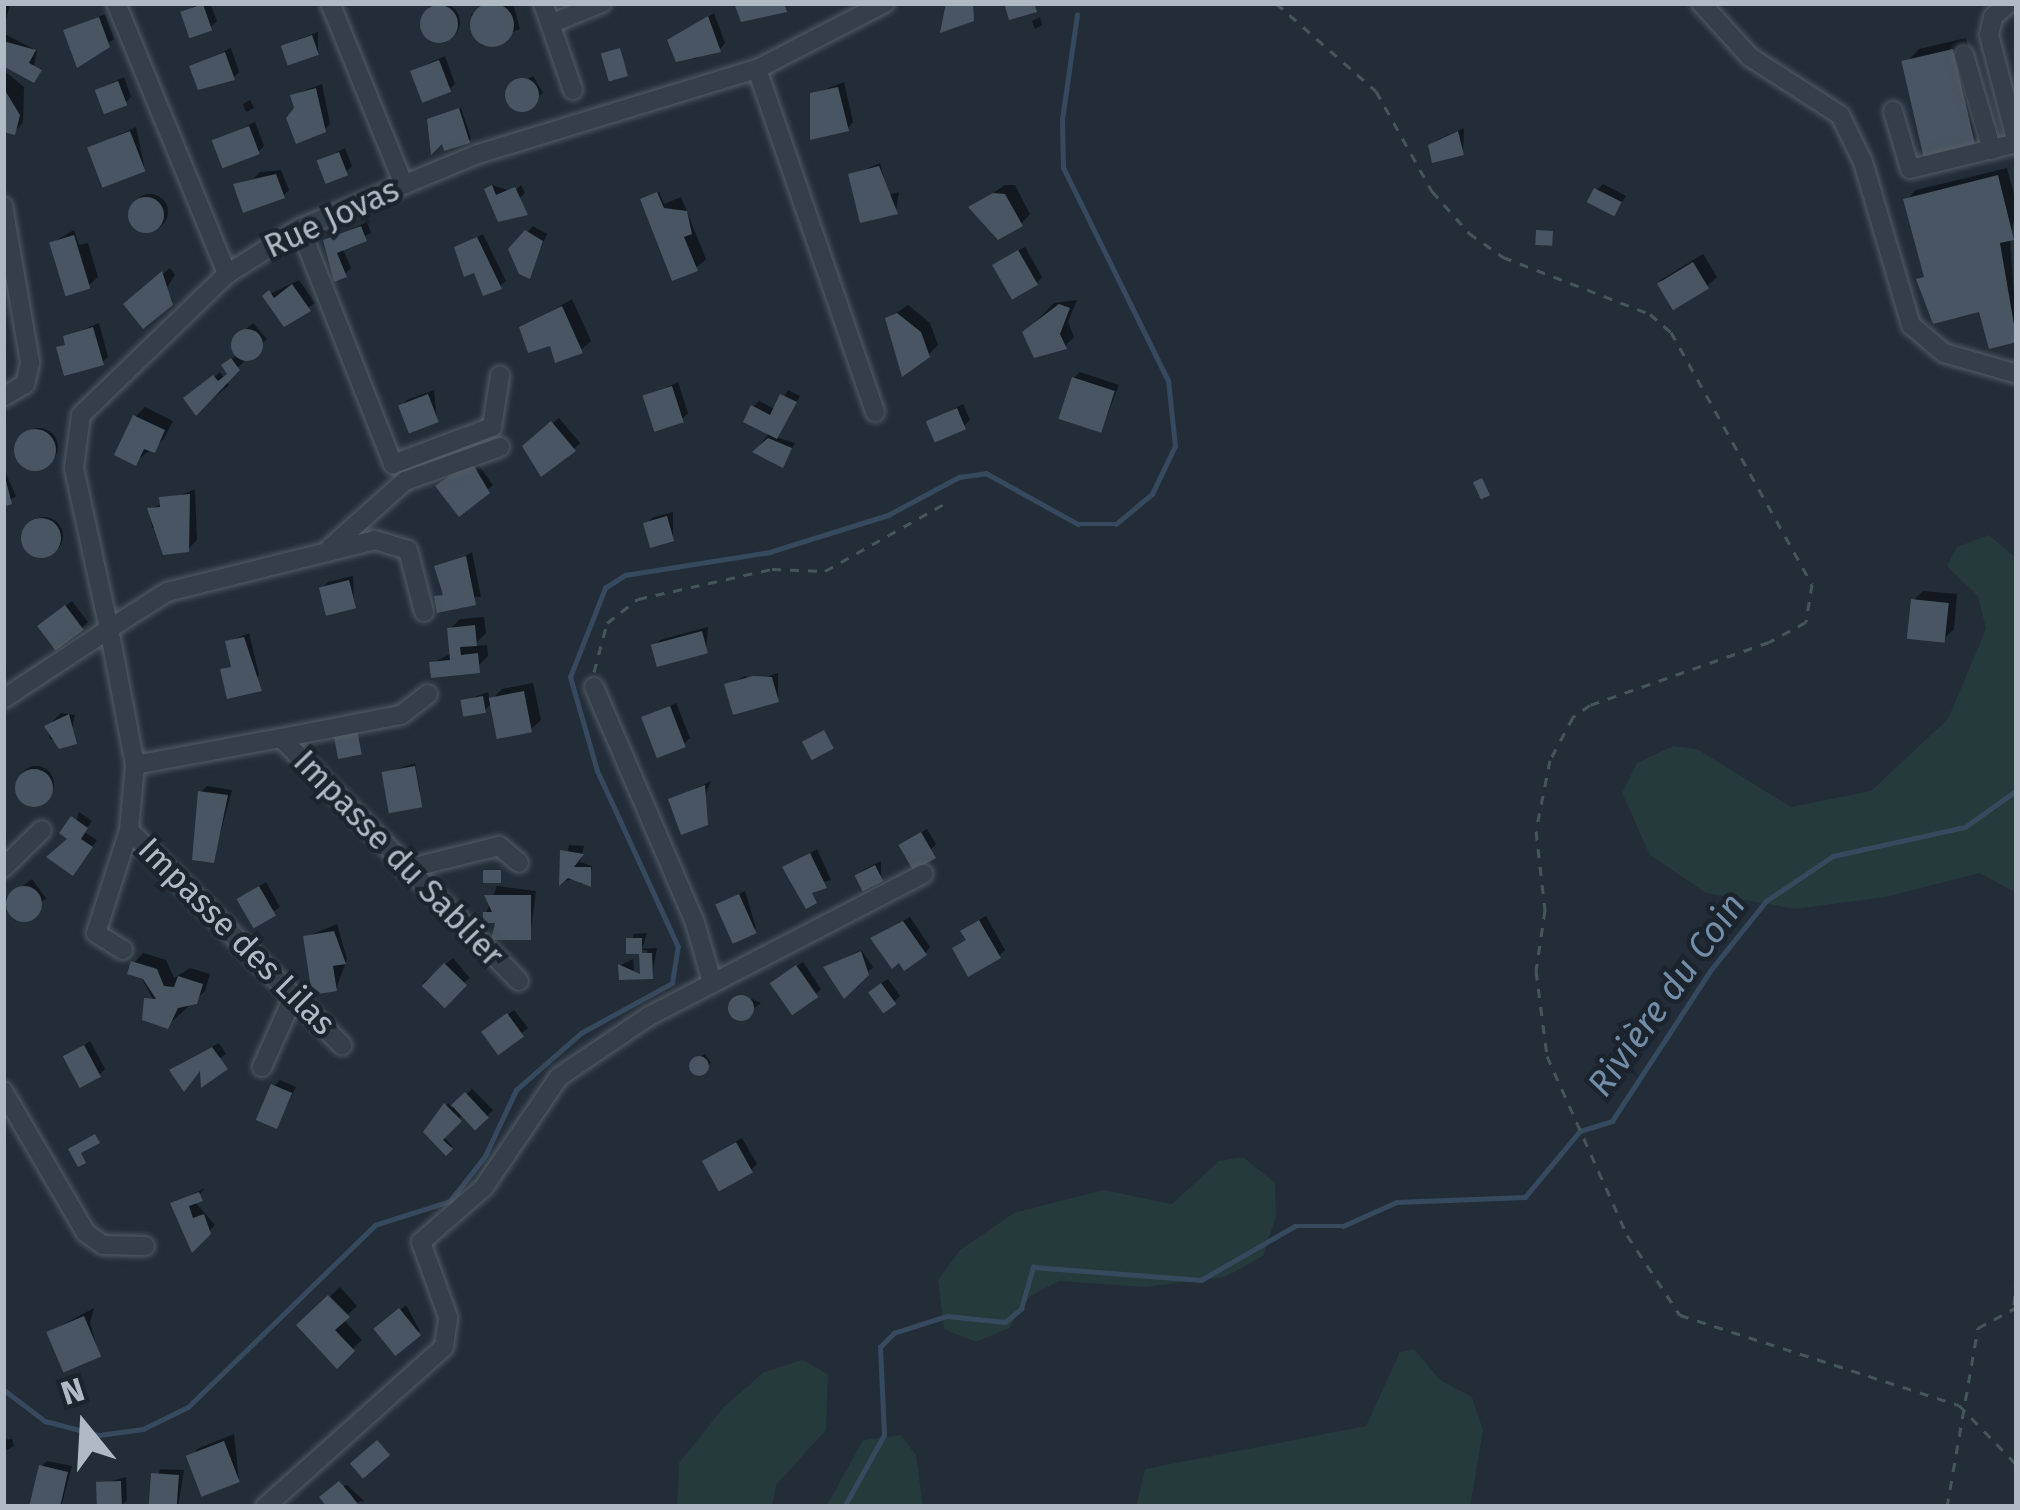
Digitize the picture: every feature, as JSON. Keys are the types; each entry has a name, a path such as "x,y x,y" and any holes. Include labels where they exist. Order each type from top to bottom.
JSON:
{"street":[{"path":"116,3 227,274"},
{"path":"330,3 404,185"},
{"path":"543,3 573,90"},
{"path":"550,24 602,3"},
{"name":"Rue Jovas","path":"109,629 74,468 76,424 120,369 227,274 300,228 404,185 505,144 757,69 885,3"},
{"path":"1701,3 1750,57 1840,115 1864,162 1910,325 1944,353 2017,374"},
{"path":"1893,111 1910,169 2017,143 1989,35 1993,17 2009,3"},
{"path":"1964,56 1992,149"},
{"path":"757,69 875,412"},
{"path":"3,206 31,363 25,384 3,397"},
{"path":"300,228 393,464 492,427 500,376"},
{"path":"330,548 405,481 500,446"},
{"path":"3,699 167,592 330,548 375,541 408,550 424,612"},
{"path":"109,629 135,765 129,830 96,933 123,950"},
{"path":"594,688 695,923 712,982"},
{"path":"281,738 401,715 428,694"},
{"name":"Impasse du Sablier","path":"135,765 281,738 518,981"},
{"path":"3,868 42,830"},
{"name":"Impasse des Lilas","path":"129,830 342,1045"},
{"path":"406,869 499,845 519,862"},
{"path":"265,1507 443,1347 448,1317 421,1242 484,1187 559,1077 712,982 923,874"},
{"path":"262,1066 293,998"},
{"path":"3,1091 86,1233 103,1245 145,1246"}],"path":[{"path":"1276,3 1376,91 1432,191 1469,233 1503,257 1650,314 1671,332 1804,567 1814,595 1806,622 1769,642 1602,699 1562,735 1536,831 1545,910 1536,971 1547,1056 1628,1235 1680,1315 1959,1405 2017,1466"},
{"path":"594,688 601,638 621,607 772,569 825,571 949,501"},
{"path":"1947,1507 1959,1405 1978,1328 2016,1306 2010,1281 2017,1258"}],"green space":[{"path":"1989,535 2017,559 2017,893 1979,873 1886,897 1795,909 1706,893 1650,855 1622,793 1637,763 1673,746 1697,749 1791,807 1871,791 1948,719 1986,629 1978,596 1947,566 1957,547"},
{"path":"1243,1157 1275,1183 1276,1216 1263,1256 1225,1277 1145,1287 1059,1281 1030,1296 1009,1328 976,1342 944,1329 938,1280 960,1250 1014,1213 1103,1190 1172,1204 1219,1161"},
{"path":"1414,1349 1440,1380 1472,1397 1483,1430 1470,1507 1136,1507 1145,1469 1366,1426 1400,1352"},
{"path":"802,1360 828,1374 826,1430 776,1485 772,1507 677,1507 679,1463 724,1407 764,1372"},
{"path":"901,1435 916,1455 923,1507 826,1507 863,1440"}],"building":[{"path":"492,3 507,10 514,25 507,40 492,47 477,40 470,25 477,10"},
{"path":"734,3 784,3 787,12 741,22"},
{"path":"946,3 973,3 974,21 940,33"},
{"path":"1004,3 1034,3 1037,12 1009,20"},
{"path":"203,4 212,30 189,38 180,12"},
{"path":"439,5 452,11 458,24 452,37 439,43 426,37 420,24 426,11"},
{"path":"708,16 721,52 676,62 667,40"},
{"path":"99,17 110,47 77,68 63,30"},
{"path":"312,35 319,55 288,66 281,46"},
{"path":"3,41 36,50 29,63 42,70 34,83 3,66"},
{"path":"620,48 628,76 609,81 601,54"},
{"path":"1953,49 1976,150 1925,162 1901,61"},
{"path":"225,52 235,80 198,90 189,66"},
{"path":"439,60 451,92 422,103 410,71"},
{"path":"522,78 534,83 539,95 534,107 522,112 510,107 505,95 510,83"},
{"path":"118,81 127,105 104,114 95,90"},
{"path":"3,87 20,115 15,135 3,132"},
{"path":"838,87 849,131 810,140 810,93"},
{"path":"316,88 326,132 296,144 286,118 294,108 290,95"},
{"path":"459,108 470,143 444,151 442,144 431,155 427,119"},
{"path":"249,126 260,154 222,168 212,140"},
{"path":"130,131 145,171 102,188 87,147"},
{"path":"1458,131 1464,155 1432,163 1428,145"},
{"path":"339,152 348,175 326,184 317,161"},
{"path":"879,166 898,214 860,223 848,174"},
{"path":"276,174 285,198 243,213 233,184"},
{"path":"1998,175 2014,240 2000,243 2017,342 1989,349 1979,312 1933,324 1916,279 1924,277 1903,199"},
{"path":"492,185 496,195 515,187 528,215 498,222 484,189"},
{"path":"1594,188 1622,202 1614,216 1587,202"},
{"path":"657,192 664,208 687,211 692,234 684,237 698,271 672,281 640,199"},
{"path":"993,193 1005,194 1023,226 998,240 968,207"},
{"path":"146,197 159,202 164,215 159,228 146,233 133,228 128,215 133,202"},
{"path":"361,226 367,241 337,253 347,277 334,282 323,240"},
{"path":"525,230 543,241 530,279 519,274 508,249"},
{"path":"1536,230 1553,231 1552,246 1535,245"},
{"path":"74,235 90,289 66,296 49,243"},
{"path":"477,237 502,289 483,296 474,273 464,277 454,247"},
{"path":"1018,250 1038,285 1012,300 992,265"},
{"path":"1693,262 1709,289 1673,310 1657,284"},
{"path":"162,271 173,305 143,329 123,304"},
{"path":"292,284 311,311 284,327 262,296 269,290 274,298"},
{"path":"1059,304 1070,308 1060,334 1067,349 1034,358 1022,332"},
{"path":"562,306 583,353 555,363 550,346 528,353 519,327"},
{"path":"897,313 921,332 930,357 902,377 885,318"},
{"path":"93,327 104,365 64,376 56,347 65,345 63,336"},
{"path":"247,329 258,334 263,345 258,356 247,361 236,356 231,345 236,334"},
{"path":"231,358 240,370 196,416 183,398 213,375 218,381 227,374 221,365"},
{"path":"1072,377 1115,391 1101,433 1058,419"},
{"path":"672,386 684,422 654,432 643,396"},
{"path":"428,394 439,422 409,433 398,405"},
{"path":"780,394 797,402 777,439 743,422 751,405 770,415"},
{"path":"957,408 966,429 935,442 926,421"},
{"path":"133,415 165,430 155,453 144,449 136,466 114,455"},
{"path":"551,421 576,451 541,477 522,446"},
{"path":"35,429 50,435 56,450 50,465 35,471 20,465 14,450 20,435"},
{"path":"768,438 792,448 783,468 752,452"},
{"path":"471,461 490,493 459,517 435,486"},
{"path":"3,473 12,504 3,507"},
{"path":"1482,478 1490,495 1481,499 1473,482"},
{"path":"190,494 189,552 163,555 147,508 160,507 159,497"},
{"path":"667,516 674,541 650,548 643,523"},
{"path":"41,518 55,524 61,538 55,552 41,558 27,552 21,538 27,524"},
{"path":"466,556 476,605 437,613 434,596 443,595 434,566"},
{"path":"349,580 356,608 326,616 319,587"},
{"path":"1911,599 1949,603 1945,643 1907,639"},
{"path":"65,605 84,630 56,651 37,626"},
{"path":"475,625 477,646 460,647 461,655 478,653 480,673 431,678 429,662 450,660 447,628"},
{"path":"702,631 708,653 657,667 651,645"},
{"path":"244,637 262,691 227,699 220,669 231,667 225,641"},
{"path":"753,676 772,677 779,702 733,715 724,684"},
{"path":"524,691 532,732 497,739 489,698"},
{"path":"483,696 486,713 463,717 460,700"},
{"path":"670,706 686,747 657,758 641,717"},
{"path":"69,714 77,744 59,749 44,726"},
{"path":"357,730 362,755 338,759 333,735"},
{"path":"824,730 834,749 812,760 802,742"},
{"path":"415,766 422,807 389,813 382,772"},
{"path":"34,769 48,774 53,788 48,802 34,807 20,802 15,788 20,774"},
{"path":"705,785 708,825 681,835 668,799"},
{"path":"198,791 228,795 214,863 192,860"},
{"path":"71,816 88,828 81,839 93,847 73,876 46,857 67,839 59,833"},
{"path":"921,832 936,858 913,871 898,845"},
{"path":"560,850 584,854 574,867 591,867 591,887 568,878 559,886"},
{"path":"810,853 827,888 812,893 817,903 806,909 782,867"},
{"path":"875,865 883,881 863,891 855,875"},
{"path":"483,870 501,870 501,883 483,883"},
{"path":"24,886 37,891 42,904 37,917 24,922 11,917 6,904 11,891"},
{"path":"259,886 276,915 253,928 236,899"},
{"path":"739,894 756,933 733,944 715,905"},
{"path":"484,895 531,895 531,940 491,940 495,923 483,923 483,912 492,912"},
{"path":"979,920 1001,958 968,977 952,948 966,940 960,931"},
{"path":"903,921 927,955 904,971 899,963 892,969 870,938"},
{"path":"334,931 346,964 333,966 337,991 312,995 303,936"},
{"path":"626,938 642,938 642,954 626,954"},
{"path":"861,951 869,975 844,999 823,967"},
{"path":"639,953 652,953 653,979 619,980 618,964 640,974"},
{"path":"131,961 157,969 164,986 174,987 178,976 203,984 197,1004 178,1008 168,1029 142,1020 144,998 156,999 143,979 127,974"},
{"path":"444,963 467,985 445,1008 422,986"},
{"path":"796,965 818,997 792,1015 770,983"},
{"path":"881,983 896,1004 883,1013 868,992"},
{"path":"741,995 754,1008 741,1021 728,1008"},
{"path":"507,1013 524,1036 498,1055 481,1032"},
{"path":"84,1045 101,1077 80,1088 63,1056"},
{"path":"212,1047 228,1069 201,1088 200,1071 184,1092 169,1070"},
{"path":"699,1056 709,1066 699,1076 689,1066"},
{"path":"271,1084 292,1093 277,1129 256,1120"},
{"path":"465,1092 489,1118 475,1131 451,1105"},
{"path":"444,1103 462,1121 443,1140 453,1149 446,1156 423,1132"},
{"path":"95,1134 100,1143 81,1153 86,1163 78,1167 68,1149"},
{"path":"736,1142 753,1173 719,1192 702,1161"},
{"path":"199,1192 203,1201 189,1206 193,1218 204,1214 211,1234 192,1253 170,1203"},
{"path":"328,1295 350,1317 335,1330 355,1351 337,1369 296,1325"},
{"path":"399,1308 421,1335 395,1356 373,1329"},
{"path":"84,1316 101,1357 63,1373 46,1332"},
{"path":"377,1440 390,1455 363,1479 350,1464"},
{"path":"224,1441 240,1482 201,1497 186,1456"},
{"path":"39,1465 68,1472 60,1507 29,1507"},
{"path":"151,1473 179,1475 177,1507 149,1507"},
{"path":"121,1481 122,1507 97,1507 96,1482"},
{"path":"339,1481 360,1507 327,1507 319,1497"}],"waterway":[{"path":"3,1389 45,1421 99,1435 143,1429 188,1407 375,1225 450,1201 485,1156 516,1090 581,1033 672,983 678,947 597,771 570,677 605,588 625,575 770,552 888,515 959,477 986,473 1078,524 1116,524 1152,494 1175,446 1168,381 1063,168 1062,120 1077,15"},
{"name":"Rivière du Coin","path":"844,1507 884,1435 880,1347 894,1333 947,1316 1005,1322 1021,1309 1033,1267 1201,1280 1295,1226 1343,1226 1397,1202 1525,1197 1580,1131 1612,1121 1710,971 1766,901 1833,856 1965,827 2017,790"}]}
